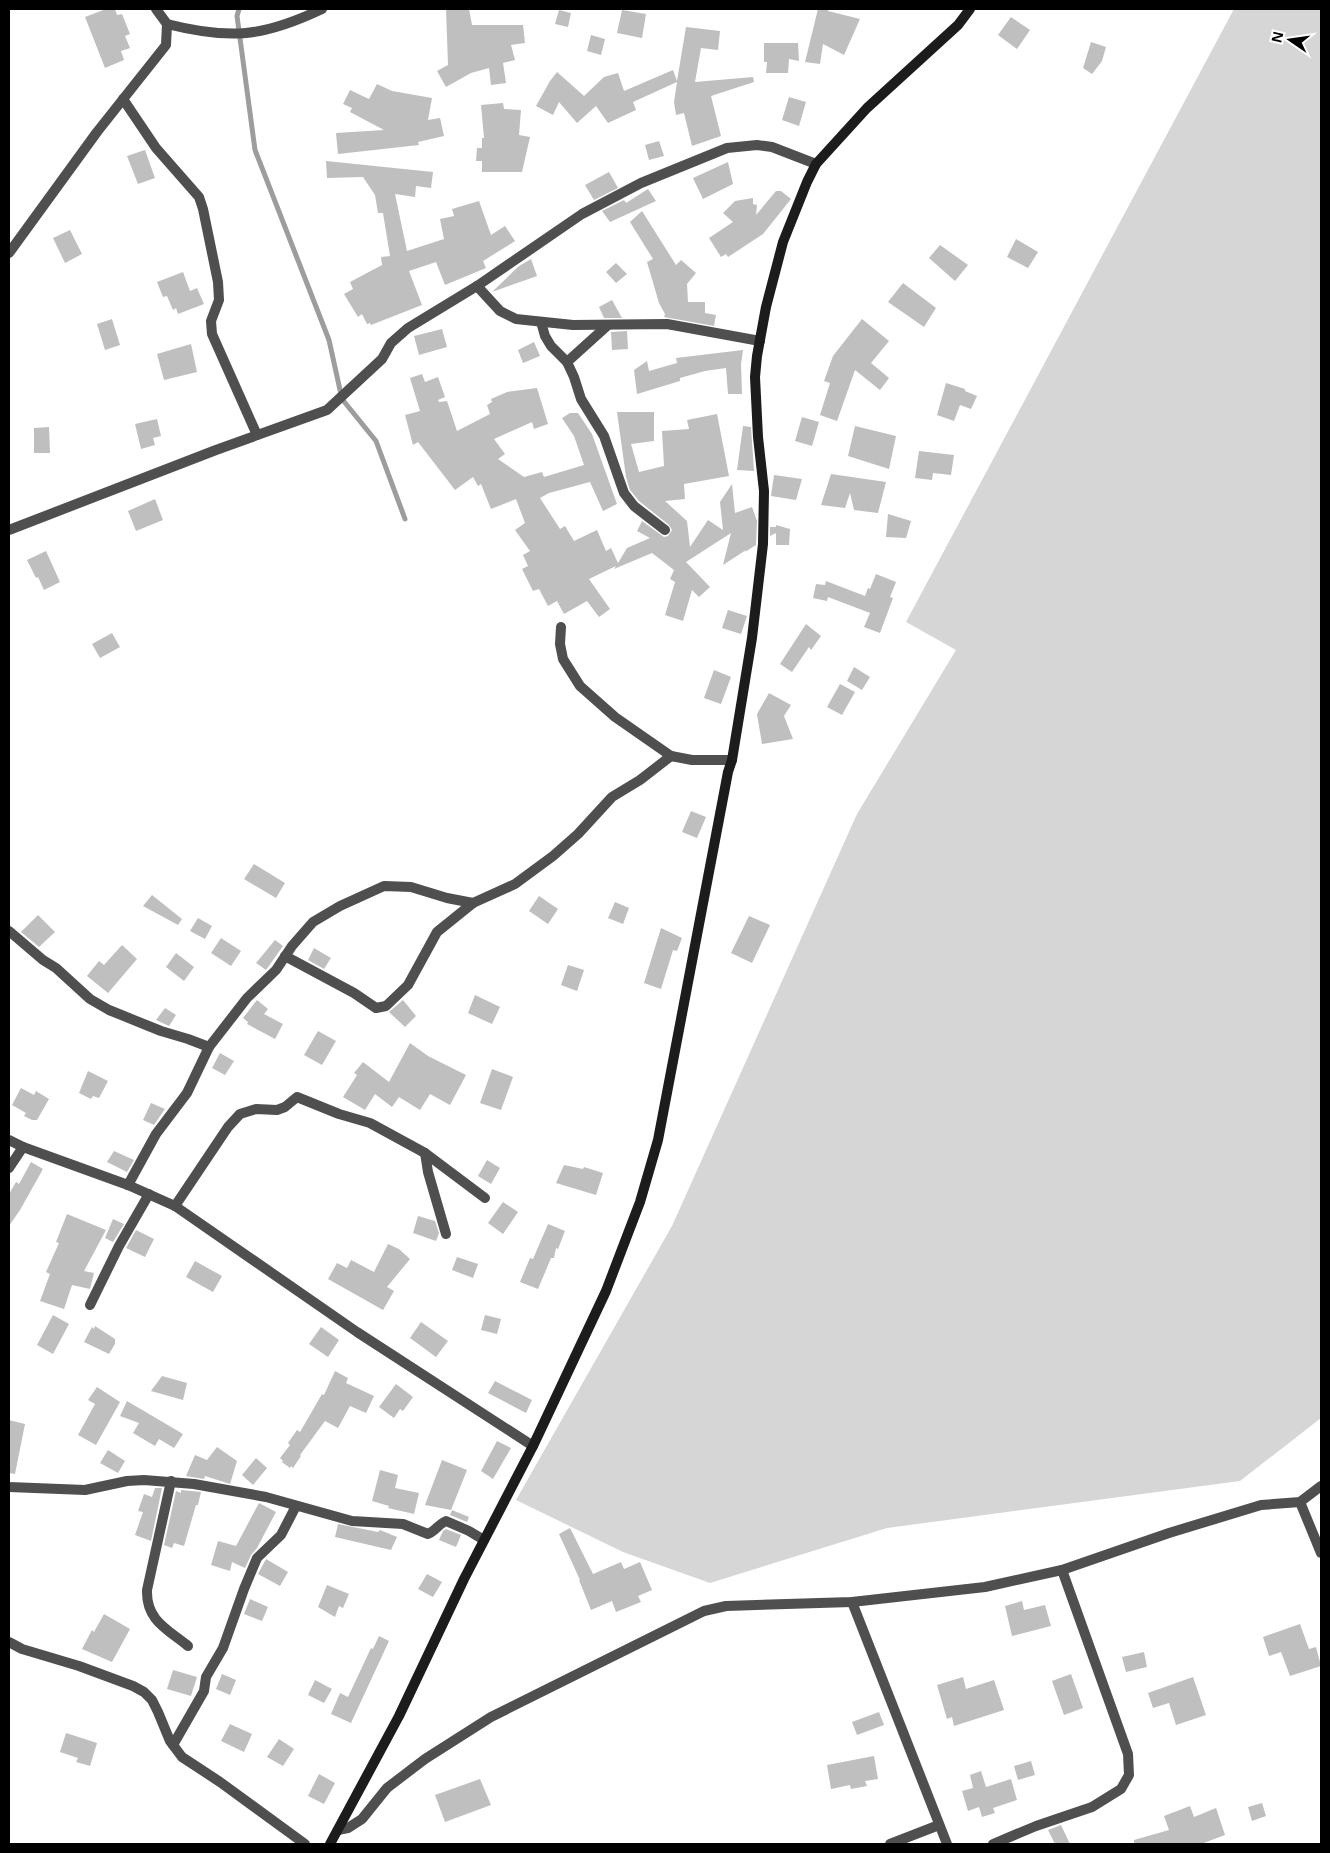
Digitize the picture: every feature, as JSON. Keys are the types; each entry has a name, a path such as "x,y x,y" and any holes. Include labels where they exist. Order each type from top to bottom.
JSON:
{"street":[{"path":"9,253 166,45 167,24 156,9"},
{"path":"167,24 226,34 249,34 272,29 322,9"},
{"path":"330,1844 399,1716 464,1579 534,1446 606,1291 640,1202 658,1140 728,772 732,760 752,638 763,544 764,491 758,437 755,378 756,356 766,306 783,242 816,164 867,108 958,25 970,9"},
{"path":"123,100 156,148 199,197 218,282 219,300 211,321 212,334 257,435"},
{"path":"9,530 327,410 382,359 391,343 408,328 477,286 582,214 641,183 727,148 756,145 772,147 816,164"},
{"path":"477,286 500,310 516,319 574,325 667,324 760,341"},
{"path":"541,322 545,336 551,346 566,362 574,377 581,400 604,436 624,493 634,506 665,530"},
{"path":"566,362 608,325"},
{"path":"561,626 560,644 563,658 580,686 615,717 671,756 692,760 732,760"},
{"path":"285,956 380,1008 386,1006 408,985 437,932 473,903 515,884 553,856 578,834 612,796 640,780 671,756"},
{"path":"128,1184 156,1134 187,1093 209,1048 247,998 272,975 298,938 313,922 340,906 384,886 411,888 473,903"},
{"path":"9,931 43,960 56,968 90,999 109,1010 161,1032 188,1039 209,1048"},
{"path":"175,1206 228,1127 240,1114 256,1109 277,1110 285,1107 297,1097 339,1114 370,1123 425,1154 485,1198"},
{"path":"9,1140 23,1147 128,1184 175,1206 357,1332 534,1446"},
{"path":"9,1168 23,1147"},
{"path":"425,1154 428,1172 446,1234"},
{"path":"90,1305 119,1246 149,1194"},
{"path":"9,1487 85,1490 127,1481 171,1481 266,1497 352,1520 403,1524 428,1534 446,1521 484,1540"},
{"path":"171,1481 146,1590 146,1601 153,1617 188,1646"},
{"path":"338,1830 348,1828 362,1819 394,1782 425,1758 490,1717 704,1611 726,1606 852,1602 986,1587 1062,1570 1169,1533 1261,1505 1300,1502 1321,1486"},
{"path":"1300,1502 1321,1553"},
{"path":"173,1745 204,1691 206,1677 223,1648 244,1589 258,1558 281,1535 296,1506"},
{"path":"993,1844 1036,1826 1092,1807 1121,1790 1129,1775 1128,1754 1062,1570"},
{"path":"852,1602 947,1844"},
{"path":"9,1642 22,1649 79,1666 144,1692 152,1700 173,1745 182,1757 305,1844"},
{"path":"890,1844 939,1825"}],"shaded area":[{"path":"1234,9 1321,9 1321,1418 1240,1481 887,1528 710,1583 623,1552 516,1500 672,1226 857,814 956,650 906,622"}],"building":[{"path":"106,9 115,9 117,15 122,14 130,34 125,36 130,48 121,51 124,60 105,68 85,17"},
{"path":"446,9 469,9 472,25 523,25 525,43 511,45 515,60 503,63 506,83 491,85 489,68 471,73 446,87 437,71 448,65"},
{"path":"818,9 828,9 828,11 860,19 844,55 823,44 820,64 805,62"},
{"path":"559,10 571,13 568,27 555,24"},
{"path":"622,10 646,14 642,38 617,33"},
{"path":"1011,17 1030,30 1017,49 998,35"},
{"path":"686,27 720,31 718,50 701,48 695,82 753,77 754,82 711,96 721,136 692,146 684,113 676,115 674,102 677,82 633,102 636,110 608,123 596,106 577,123 559,102 553,115 536,106 557,72 584,96 604,77 618,73 624,91 673,70 677,81"},
{"path":"591,35 605,39 601,55 587,51"},
{"path":"1091,42 1106,47 1102,61 1092,74 1083,68"},
{"path":"764,43 798,43 799,61 789,59 788,73 766,73 767,62 764,62"},
{"path":"377,84 392,91 432,98 428,120 440,118 444,136 418,142 419,145 338,154 336,133 384,130 350,112 352,108 343,104 350,90 369,99"},
{"path":"789,97 806,102 799,126 782,120"},
{"path":"503,103 504,109 521,110 519,135 530,137 522,172 482,172 482,161 476,161 477,148 482,148 482,138 484,138 481,105"},
{"path":"659,141 664,156 649,160 645,145"},
{"path":"145,150 155,178 138,184 127,156"},
{"path":"326,161 433,172 431,188 416,186 415,197 395,194 407,251 444,239 440,219 454,216 452,209 479,201 491,235 505,226 515,241 483,261 486,268 445,285 436,262 409,271 422,305 371,325 370,323 367,324 362,314 358,317 344,294 353,289 350,282 382,265 381,257 390,256 383,213 378,213 375,195 363,177 327,178"},
{"path":"728,162 733,184 703,199 693,178"},
{"path":"609,172 618,188 594,200 585,185"},
{"path":"648,189 656,201 610,222 602,211 624,200 626,203"},
{"path":"776,191 781,191 791,199 763,234 728,257 726,254 721,257 709,238 733,222 723,213 735,201 753,198 753,204 757,205 756,215"},
{"path":"642,211 676,265 681,260 696,273 687,284 688,302 705,302 705,313 716,315 714,326 664,317 665,314 659,303 647,262 653,259 630,222"},
{"path":"70,230 82,254 65,263 53,238"},
{"path":"1016,239 1038,252 1028,268 1007,257"},
{"path":"940,245 968,265 955,281 929,258"},
{"path":"531,259 537,276 492,292 519,266"},
{"path":"616,263 627,274 616,283 606,272"},
{"path":"183,272 190,291 197,288 204,304 178,314 176,308 173,310 167,296 163,297 157,282"},
{"path":"903,283 936,308 924,327 888,302"},
{"path":"612,300 622,318 604,318 599,307"},
{"path":"112,319 120,345 105,350 97,324"},
{"path":"862,319 889,341 871,363 889,378 880,390 855,370 837,421 820,415 830,383 824,381 833,356"},
{"path":"442,329 447,347 419,355 414,336"},
{"path":"627,331 628,349 612,350 611,332"},
{"path":"534,342 540,356 523,363 518,350"},
{"path":"191,344 197,372 164,380 157,354"},
{"path":"743,350 741,364 742,394 728,394 726,368 705,371 680,378 680,381 637,394 634,370 647,361 649,371 677,363 676,358"},
{"path":"422,374 425,382 438,377 445,397 438,400 439,402 447,401 457,431 490,414 487,405 492,402 491,399 507,392 537,388 548,424 534,429 532,422 494,439 505,454 498,459 524,477 542,472 544,477 584,465 574,436 562,418 570,413 578,413 592,434 617,504 603,511 590,482 549,493 540,498 560,529 565,526 574,541 597,530 606,551 611,548 618,563 627,548 650,538 637,531 642,521 664,537 668,536 672,530 669,525 639,501 630,490 626,477 617,412 654,412 654,441 631,444 639,472 664,466 662,431 689,429 687,420 717,414 729,476 684,484 685,499 665,501 687,521 690,547 708,520 723,530 720,502 732,484 735,513 752,507 757,521 756,545 723,565 731,533 686,562 710,587 699,597 692,590 683,621 665,615 675,582 670,579 674,570 652,553 614,569 616,566 589,579 610,609 599,617 587,601 564,614 557,601 548,606 539,589 533,591 522,569 528,566 523,555 530,551 515,530 525,523 516,499 491,509 481,484 478,486 473,477 455,490 418,442 413,445 405,415 420,411 410,378"},
{"path":"946,383 965,389 965,391 977,396 971,409 960,405 954,421 937,415"},
{"path":"802,417 819,422 812,446 795,441"},
{"path":"157,419 161,436 153,438 155,445 141,449 135,424"},
{"path":"743,426 751,427 754,471 737,470"},
{"path":"855,426 896,436 889,469 848,456"},
{"path":"49,427 50,453 34,453 34,428"},
{"path":"919,451 954,455 951,475 933,473 932,480 915,478"},
{"path":"831,474 886,482 878,513 854,510 850,493 845,508 821,505"},
{"path":"774,475 802,479 796,500 771,496"},
{"path":"155,499 163,520 136,531 128,511"},
{"path":"888,514 911,521 906,538 886,537"},
{"path":"776,525 790,529 789,545 776,545 776,533 770,536 770,527 776,527"},
{"path":"46,551 60,582 44,590 27,560"},
{"path":"876,574 896,582 890,597 893,598 880,633 864,627 870,613 828,597 827,601 813,598 816,584 825,585 826,581 865,596"},
{"path":"728,610 747,616 741,634 722,628"},
{"path":"806,624 821,636 811,650 809,647 792,672 780,664"},
{"path":"112,633 120,647 100,658 92,644"},
{"path":"854,667 870,677 862,690 847,681"},
{"path":"714,670 731,677 721,704 704,698"},
{"path":"840,684 855,692 842,715 827,707"},
{"path":"769,693 791,705 784,716 793,739 762,744 757,714"},
{"path":"691,811 706,817 697,838 682,832"},
{"path":"254,864 285,883 276,898 244,879"},
{"path":"152,895 182,919 178,925 143,906"},
{"path":"539,896 558,909 548,924 529,911"},
{"path":"615,902 629,908 623,924 608,918"},
{"path":"38,915 55,932 39,947 21,932"},
{"path":"749,916 770,925 752,963 731,953"},
{"path":"198,918 212,926 205,939 190,931"},
{"path":"661,928 682,938 677,951 673,950 661,989 644,983"},
{"path":"221,938 241,951 231,966 211,953"},
{"path":"275,940 283,946 266,970 256,963"},
{"path":"122,945 137,959 108,993 87,976 99,961 104,965"},
{"path":"314,948 331,958 324,969 308,960"},
{"path":"176,953 194,967 184,981 166,967"},
{"path":"568,965 584,970 577,991 561,985"},
{"path":"475,995 500,1007 492,1024 468,1013"},
{"path":"257,1000 268,1009 264,1014 283,1024 275,1039 247,1024 248,1022 243,1018"},
{"path":"403,1000 416,1016 405,1027 389,1012"},
{"path":"165,1008 176,1015 169,1026 156,1020"},
{"path":"318,1031 336,1041 322,1065 304,1055"},
{"path":"410,1043 428,1056 466,1075 450,1105 430,1094 420,1110 399,1097 392,1107 375,1094 365,1110 343,1097 357,1075 354,1073 363,1062 389,1082"},
{"path":"220,1053 234,1061 225,1075 212,1068"},
{"path":"492,1069 513,1077 501,1110 480,1103"},
{"path":"88,1071 108,1081 99,1098 93,1096 91,1099 79,1093"},
{"path":"21,1088 34,1095 36,1091 49,1099 37,1120 24,1116 26,1113 12,1105"},
{"path":"151,1103 165,1109 154,1125 143,1120"},
{"path":"114,1151 134,1160 127,1172 107,1162"},
{"path":"487,1160 500,1168 491,1184 478,1176"},
{"path":"31,1162 43,1169 9,1226 9,1194 16,1182 19,1184"},
{"path":"564,1165 583,1169 584,1167 603,1173 596,1195 556,1183"},
{"path":"503,1202 518,1212 503,1234 488,1223"},
{"path":"67,1214 106,1230 84,1271 94,1273 90,1289 72,1285 64,1309 40,1301 50,1274 46,1272 59,1243 56,1242"},
{"path":"418,1216 435,1221 439,1233 436,1241 413,1233"},
{"path":"113,1219 124,1224 113,1242 105,1238"},
{"path":"548,1224 565,1231 538,1289 520,1282 530,1258 533,1259"},
{"path":"136,1230 154,1239 145,1257 126,1248"},
{"path":"388,1244 399,1249 410,1259 387,1287 394,1291 383,1310 328,1279 337,1263 347,1268 351,1260 374,1272"},
{"path":"457,1257 478,1264 473,1278 452,1270"},
{"path":"195,1261 222,1276 213,1292 186,1277"},
{"path":"53,1315 69,1324 53,1354 37,1345"},
{"path":"485,1315 501,1319 497,1334 481,1330"},
{"path":"421,1322 448,1341 436,1357 410,1338"},
{"path":"95,1326 115,1339 115,1344 109,1354 84,1342 92,1327 94,1329"},
{"path":"321,1327 339,1340 328,1357 309,1344"},
{"path":"335,1371 348,1378 346,1383 374,1396 366,1413 350,1406 338,1428 325,1421 300,1455 293,1468 291,1466 290,1468 280,1458 290,1445 288,1443 297,1430 300,1432 322,1394 324,1395"},
{"path":"162,1376 187,1383 183,1400 151,1391"},
{"path":"495,1381 532,1400 526,1413 488,1393"},
{"path":"396,1384 413,1397 403,1411 400,1409 394,1418 379,1407"},
{"path":"97,1387 120,1402 96,1445 78,1435 95,1404 88,1400"},
{"path":"127,1401 183,1434 174,1448 159,1439 155,1446 133,1433 139,1423 120,1416"},
{"path":"9,1420 25,1424 15,1474 9,1473"},
{"path":"497,1441 511,1448 493,1479 481,1471"},
{"path":"217,1447 237,1461 230,1484 205,1476 204,1479 186,1476 195,1455 207,1460"},
{"path":"108,1450 125,1461 118,1473 100,1463"},
{"path":"256,1458 267,1468 253,1485 242,1475"},
{"path":"442,1460 467,1470 451,1510 425,1505"},
{"path":"380,1470 398,1475 395,1488 419,1493 414,1514 388,1508 389,1506 372,1501"},
{"path":"155,1488 162,1488 151,1541 135,1535 143,1512 138,1511 144,1494 152,1497"},
{"path":"181,1490 201,1492 184,1546 174,1543 172,1548 164,1545 176,1491 181,1493"},
{"path":"259,1503 276,1512 245,1568 232,1562 230,1571 211,1565 218,1541 236,1546"},
{"path":"452,1510 469,1517 467,1522 450,1515"},
{"path":"338,1524 378,1532 380,1530 397,1537 391,1550 335,1537"},
{"path":"570,1528 593,1574 621,1562 624,1569 640,1562 652,1590 638,1596 641,1602 616,1612 612,1601 591,1610 580,1580 559,1534"},
{"path":"446,1529 461,1535 456,1547 439,1540"},
{"path":"266,1559 288,1572 280,1586 258,1574"},
{"path":"427,1574 442,1582 433,1597 418,1589"},
{"path":"327,1585 349,1594 343,1608 339,1606 335,1617 318,1607"},
{"path":"250,1599 268,1607 262,1621 244,1614"},
{"path":"1022,1601 1024,1610 1045,1605 1051,1626 1012,1636 1005,1606"},
{"path":"104,1614 130,1629 112,1662 82,1649 92,1630 94,1632"},
{"path":"1300,1624 1309,1649 1316,1647 1321,1666 1290,1676 1281,1652 1269,1656 1263,1637"},
{"path":"379,1636 389,1641 351,1723 331,1714 340,1693 348,1697 371,1648 373,1649"},
{"path":"1144,1652 1147,1667 1126,1672 1122,1657"},
{"path":"173,1670 197,1677 191,1696 167,1689"},
{"path":"222,1674 236,1680 230,1695 216,1689"},
{"path":"1071,1674 1083,1708 1064,1715 1052,1681"},
{"path":"963,1677 966,1689 994,1680 1004,1710 954,1726 952,1717 947,1719 937,1685"},
{"path":"1193,1677 1206,1715 1176,1725 1169,1703 1153,1708 1148,1693"},
{"path":"315,1680 332,1689 324,1703 308,1695"},
{"path":"879,1712 884,1725 857,1735 852,1722"},
{"path":"230,1724 252,1734 244,1752 221,1741"},
{"path":"66,1733 97,1743 90,1766 76,1762 78,1758 60,1752"},
{"path":"279,1739 294,1749 283,1766 267,1757"},
{"path":"874,1756 878,1779 865,1781 867,1786 851,1789 850,1785 831,1789 827,1765"},
{"path":"1031,1761 1035,1775 1018,1780 1014,1766"},
{"path":"981,1771 986,1787 1011,1779 1017,1800 993,1808 995,1813 982,1817 979,1807 968,1811 962,1791 973,1788 970,1775"},
{"path":"319,1774 335,1783 324,1804 308,1796"},
{"path":"480,1779 491,1805 445,1822 435,1795"},
{"path":"1262,1803 1266,1816 1252,1821 1248,1807"},
{"path":"1190,1806 1194,1817 1216,1808 1225,1835 1201,1844 1134,1844 1134,1840 1169,1830 1164,1816"},
{"path":"1061,1825 1070,1844 1055,1844 1048,1830"}],"waterway":[{"path":"239,9 237,16 255,150 329,340 342,399 376,441 405,519"}]}
